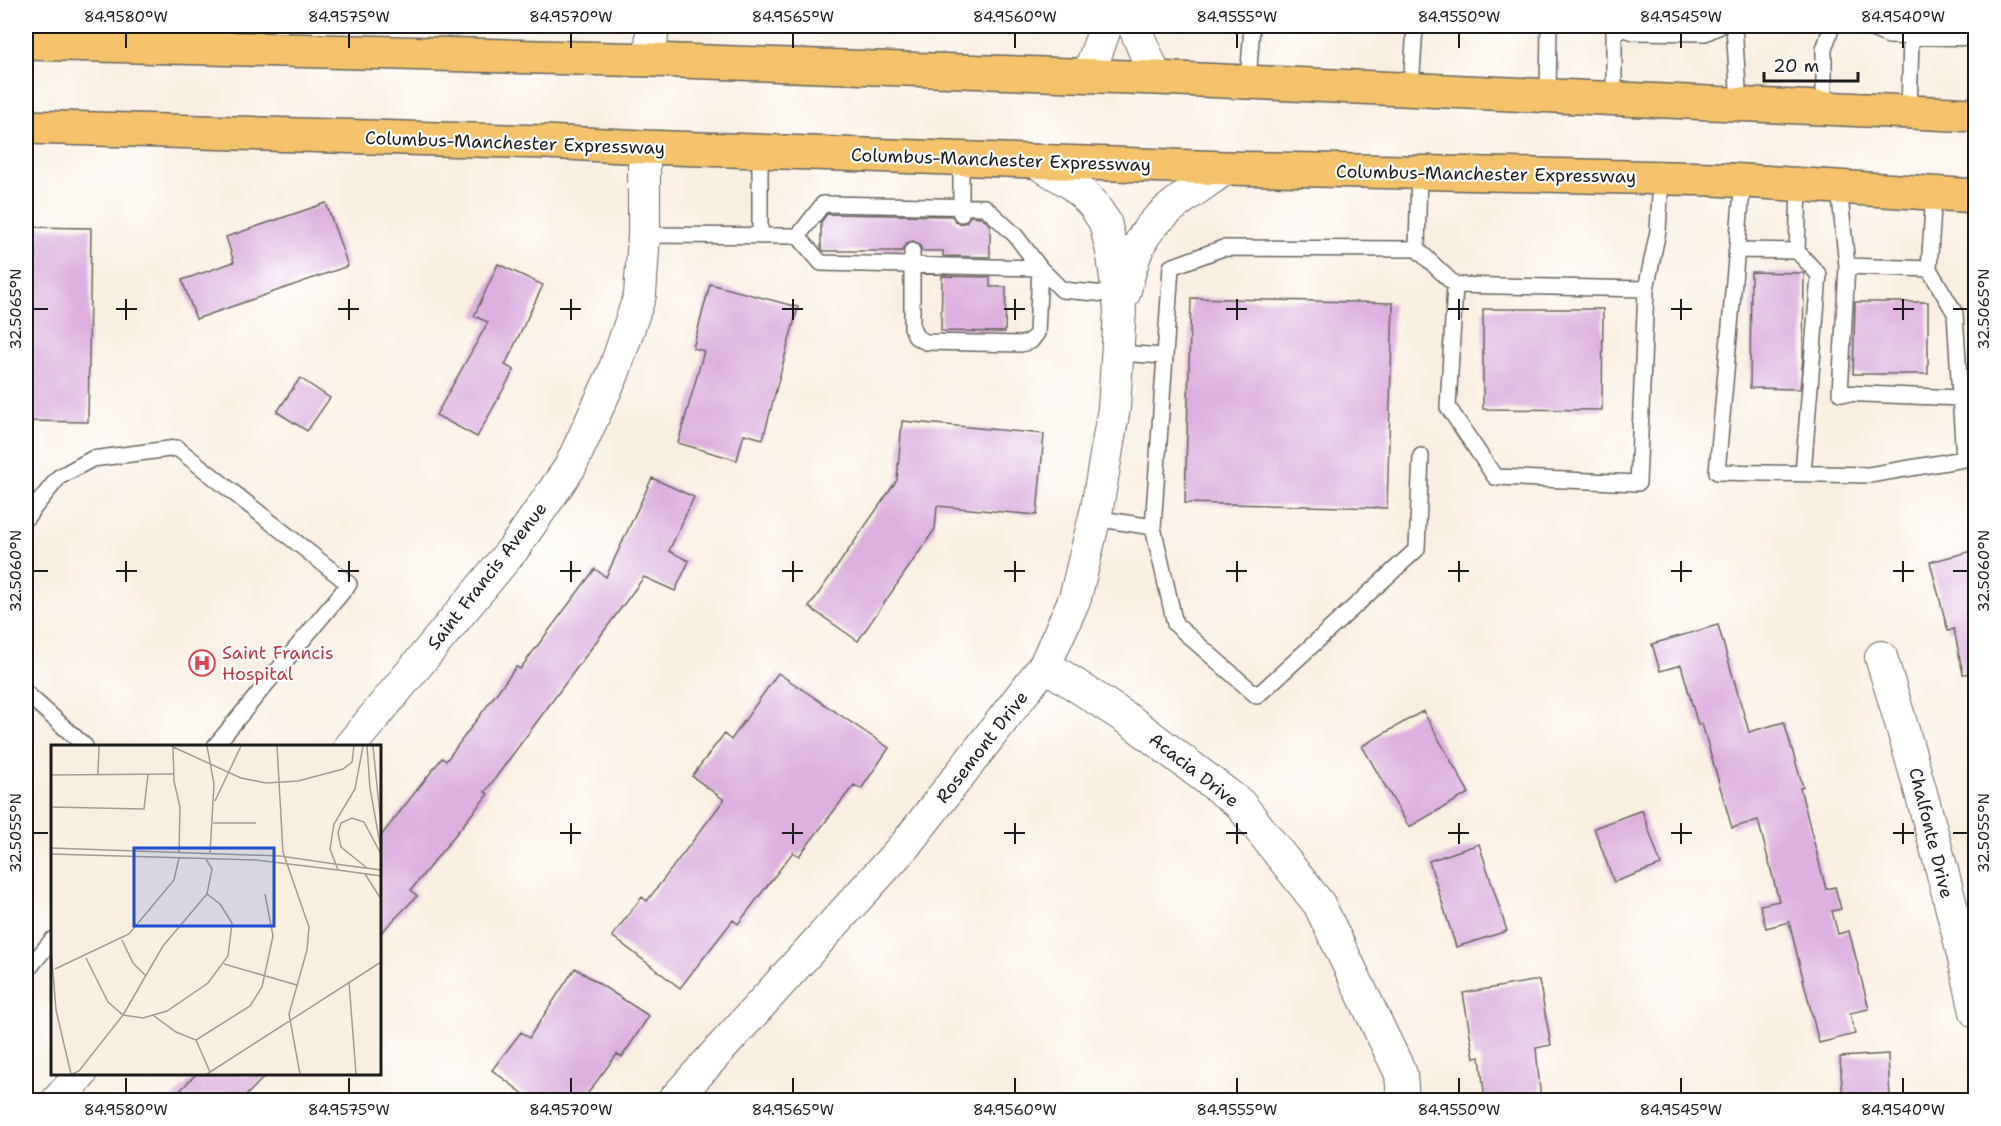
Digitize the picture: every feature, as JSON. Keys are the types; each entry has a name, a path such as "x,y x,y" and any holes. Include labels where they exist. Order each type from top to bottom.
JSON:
{"main road":[{"path":"26,43 651,60 1156,78 1976,115"},
{"name":"Columbus-Manchester Expressway","path":"26,127 545,142 1226,168 1661,177 1743,180 1976,196"}],"street":[{"path":"651,60 652,26"},
{"path":"1088,76 1106,26"},
{"path":"1134,26 1156,78"},
{"name":"Saint Francis Avenue","path":"352,745 514,548 570,466 613,374 640,295 644,235 644,147"},
{"name":"Rosemont Drive","path":"674,1101 906,844 1045,665 1075,598 1094,518 1114,408 1119,302 1113,256 1105,222 1092,203 1071,183 1034,161"},
{"name":"Rosemont Drive","path":"1119,302 1134,255 1149,230 1163,215 1226,168"},
{"name":"Chalfonte Drive","path":"1881,657 1909,748 1976,1012"},
{"name":"Acacia Drive","path":"1045,665 1132,722 1240,804 1320,904 1401,1074 1403,1101"},
{"path":"58,1101 80,1075"}],"lane":[{"path":"1248,82 1252,26"},
{"path":"1412,89 1415,26"},
{"path":"1548,94 1549,26"},
{"path":"1614,98 1614,26 1634,32 1705,33 1720,26"},
{"path":"1734,26 1739,104"},
{"path":"1824,108 1824,49 1832,26"},
{"path":"1864,26 1889,36 1976,38"},
{"path":"1909,112 1911,37"},
{"path":"760,152 760,236"},
{"path":"961,158 961,210"},
{"path":"1417,249 1419,172"},
{"path":"1455,285 1448,407 1495,477 1638,483 1646,289 1658,231 1661,177"},
{"path":"1743,180 1718,472 1869,475 1970,458 1960,398 1955,314 1929,269 1934,194"},
{"path":"1799,184 1797,251 1819,275 1803,473"},
{"path":"1839,187 1847,266 1840,393 1960,398"},
{"path":"798,236 823,204 862,210 961,210 985,207 1015,235 1040,268 1062,290 1119,302"},
{"path":"644,235 798,236 821,263 862,257 960,259 1040,268"},
{"path":"1421,456 1417,549 1257,696 1175,624 1153,527 1171,267 1223,248 1417,249 1455,285 1646,289"},
{"path":"1737,249 1797,251"},
{"path":"912,258 912,327 916,337 926,342 1021,344 1031,341 1036,333 1040,268"},
{"path":"1847,266 1929,269"},
{"path":"1117,353 1165,356"},
{"path":"26,518 59,477 92,459 177,448 350,584 217,745"},
{"path":"1094,518 1153,527"},
{"path":"26,693 83,745"},
{"path":"26,972 51,941"}],"building":[{"path":"326,203 348,266 196,319 182,280 234,262 226,237"},
{"path":"827,214 952,216 960,224 966,222 970,216 981,217 990,225 990,257 943,256 943,251 922,251 920,246 913,241 907,243 902,251 824,251 821,248 821,222"},
{"path":"26,227 91,228 88,422 26,421"},
{"path":"498,264 543,285 505,365 514,370 477,437 436,415 488,322 474,316"},
{"path":"1751,272 1804,273 1803,356 1800,389 1750,388"},
{"path":"942,276 990,277 990,287 1006,287 1005,332 941,331"},
{"path":"710,284 798,307 763,439 744,434 737,460 678,443 704,351 693,348"},
{"path":"1191,298 1393,303 1387,508 1185,503"},
{"path":"1855,302 1928,302 1928,374 1853,374"},
{"path":"1483,309 1603,309 1602,410 1483,409"},
{"path":"300,378 330,398 307,431 277,412"},
{"path":"902,421 1044,434 1037,515 937,506 935,529 858,641 809,607 897,480"},
{"path":"652,478 694,497 669,551 689,561 675,591 644,577 485,792 488,794 411,890 417,896 381,933 381,836 442,758 446,761 516,667 520,669 595,569 606,577"},
{"path":"1976,550 1976,673 1963,674 1954,629 1948,631 1930,562"},
{"path":"1718,625 1749,732 1784,722 1803,787 1800,788 1826,889 1835,887 1841,909 1832,911 1838,934 1849,931 1869,1009 1850,1013 1855,1034 1819,1043 1789,922 1766,928 1760,905 1779,901 1758,820 1732,828 1702,724 1698,725 1681,665 1660,671 1652,644"},
{"path":"778,673 889,748 861,789 854,785 799,856 793,852 738,924 733,920 680,988 612,936 642,897 647,901 724,800 692,776 724,734 731,740"},
{"path":"1423,711 1469,793 1409,827 1362,746"},
{"path":"1642,810 1661,865 1614,882 1594,828"},
{"path":"1479,844 1507,931 1456,947 1429,861"},
{"path":"575,968 649,1016 622,1057 617,1054 582,1101 533,1101 492,1070 521,1032 529,1038"},
{"path":"1539,980 1551,1045 1536,1048 1541,1101 1485,1101 1480,1057 1474,1058 1463,993"},
{"path":"1888,1054 1890,1101 1843,1101 1840,1057"},
{"path":"195,1075 266,1075 241,1101 170,1101"}],"place":[{"name":"Saint Francis Hospital","path":"202,663"}]}
